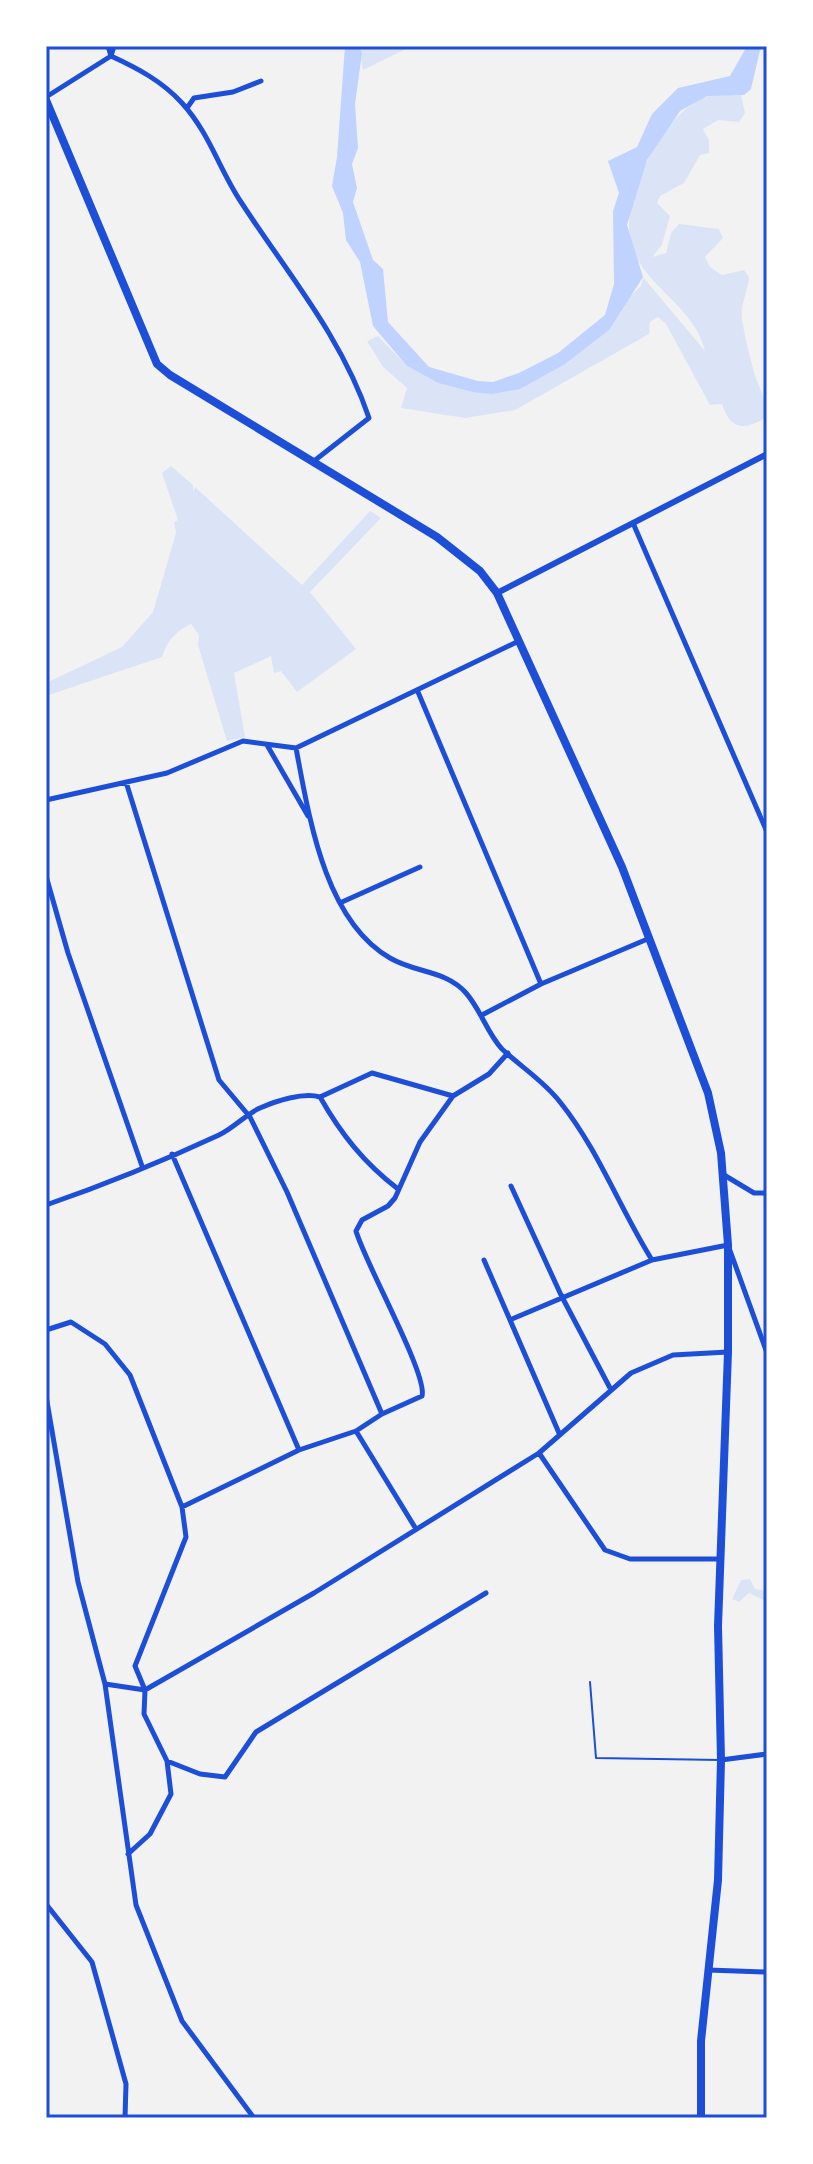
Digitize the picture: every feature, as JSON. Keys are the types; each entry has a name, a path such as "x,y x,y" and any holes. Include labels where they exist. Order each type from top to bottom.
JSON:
{"main road":[{"path":"46,98 157,364 170,375 437,537 480,571 497,593 522,640 588,788 650,938 708,1093 724,1175 728,1245 728,1352 720,1559 718,1880 701,2041 701,2118"}],"street":[{"path":"111,46 111,56"},
{"path":"46,98 111,56"},
{"path":"111,56 164,85 187,108 214,147 239,199 322,319 366,407 369,418 313,462"},
{"path":"187,108 194,98 233,92 261,81"},
{"path":"497,593 767,454"},
{"path":"633,523 767,832"},
{"path":"46,800 167,773 243,741 296,748 522,640"},
{"path":"418,692 541,984"},
{"path":"266,744 310,820"},
{"path":"296,748 310,820 327,873 362,937 391,959 451,979 482,1015 495,1039 559,1100 652,1260"},
{"path":"126,782 219,1080 250,1117 309,1241 382,1414"},
{"path":"342,902 420,867"},
{"path":"46,876 68,953 142,1166"},
{"path":"482,1015 541,984 650,938"},
{"path":"182,1507 299,1450 356,1431 382,1414 422,1396 424,1390 356,1231 362,1220 388,1206 420,1142 453,1096 489,1074 508,1053"},
{"path":"320,1097 372,1073 453,1096"},
{"path":"46,1205 172,1154 250,1117 256,1109 311,1094 320,1097 340,1132 373,1169 398,1189"},
{"path":"172,1154 299,1450"},
{"path":"724,1175 754,1193 767,1193"},
{"path":"511,1186 561,1295 610,1388"},
{"path":"512,1319 561,1295 652,1260 728,1245 767,1353"},
{"path":"484,1260 559,1433"},
{"path":"46,1330 71,1322 105,1344 130,1375 182,1507 186,1537 135,1666 145,1690 144,1714 167,1761 171,1794 150,1834 127,1855"},
{"path":"105,1684 145,1690 539,1453 559,1433 589,1413 610,1388 631,1373 673,1355 728,1352"},
{"path":"46,1396 78,1582 105,1684 136,1905 182,2021 254,2118"},
{"path":"356,1431 416,1529"},
{"path":"539,1453 605,1550 630,1559 720,1559"},
{"path":"167,1761 200,1774 225,1777 256,1732 486,1593"},
{"path":"721,1760 767,1754"},
{"path":"46,1904 92,1962 126,2084 125,2118"},
{"path":"708,1970 767,1972"}],"lane":[{"path":"590,1682 596,1758 721,1760"}],"shaded area":[{"path":"359,46 412,46 363,70"},
{"path":"741,95 745,113 739,122 718,120 703,129 709,140 709,153 700,155 684,183 660,196 657,203 670,216 662,245 652,257 666,253 671,233 679,224 719,229 723,238 705,257 710,267 722,275 744,270 749,277 742,320 767,417 752,425 739,426 729,419 722,404 710,405 666,324 658,317 650,322 649,334 515,410 465,418 401,408 407,388 383,367 367,341 378,336 407,366 438,383 472,392 565,364 607,331 625,301 641,286 643,277 705,351 691,322 639,261 632,247 629,229 631,207 647,162 673,121 705,97"},
{"path":"171,466 193,485 193,492 195,487 302,585 370,511 381,518 310,592 356,649 297,692 281,671 274,673 271,656 234,673 245,737 227,741 198,645 199,635 191,624 172,638 162,657 46,696 46,683 122,647 153,612 176,533 174,522 178,520 162,473"},
{"path":"750,1579 755,1589 767,1591 767,1602 749,1593 739,1602 732,1599 741,1580"}],"water":[{"path":"345,46 359,46 362,53 355,104 358,148 352,164 357,188 353,202 373,260 383,269 388,322 429,367 478,381 493,382 558,353 605,315 614,284 613,211 619,193 608,161 637,147 652,114 678,88 730,76 747,46 761,46 751,89 744,95 707,96 680,111 647,160 627,225 643,277 609,330 565,364 520,389 492,394 438,383 407,366 373,326 360,262 346,240 343,213 332,186"}]}
